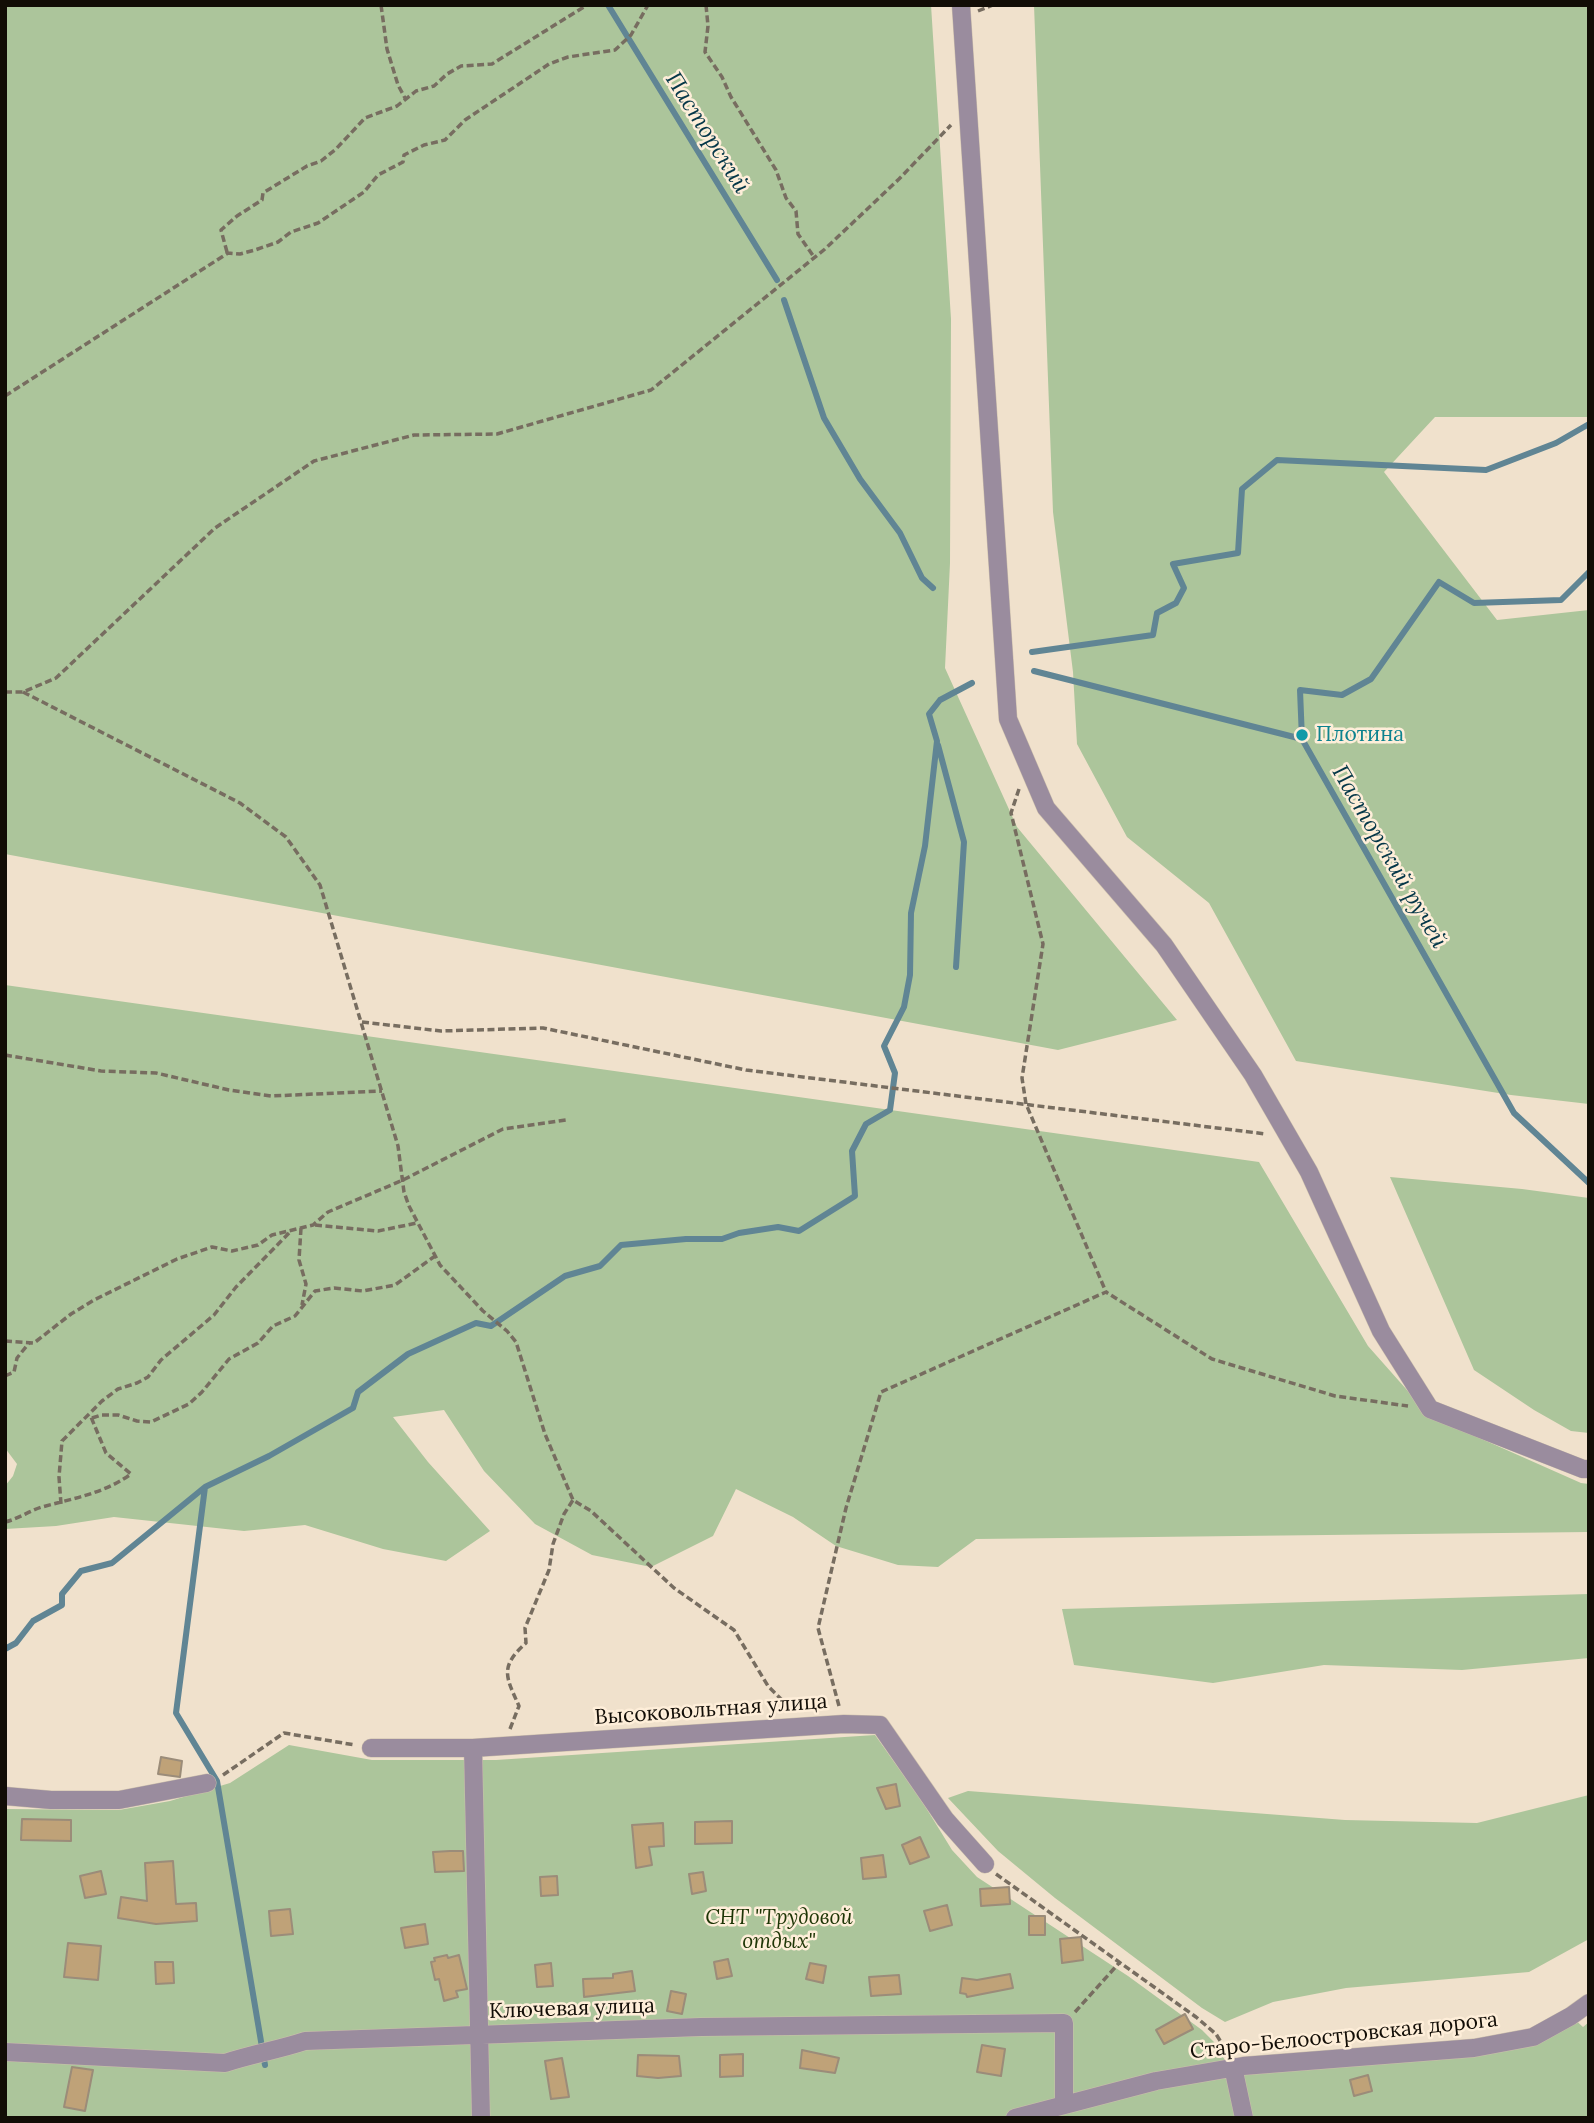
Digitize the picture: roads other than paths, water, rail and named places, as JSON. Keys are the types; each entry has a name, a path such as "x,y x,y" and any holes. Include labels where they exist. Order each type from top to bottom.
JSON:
{"street":[{"path":"961,5 1008,719 1027,764 1046,808 1164,945 1253,1075 1310,1172 1381,1331 1430,1409 1583,1469 1589,1469"},
{"name":"Высоковольтная улица","path":"371,1748 473,1748 844,1724 880,1725 946,1819 985,1864"},
{"path":"473,1748 481,2118"},
{"path":"5,1796 51,1800 119,1800 214,1779"},
{"name":"Старо-Белоостровская дорога","path":"1015,2118 1156,2081 1233,2067 1486,2046 1533,2037 1589,2003"},
{"name":"Ключевая улица","path":"5,2052 225,2063 304,2041 701,2026 1064,2024 1064,2104"},
{"path":"1233,2067 1244,2118"}],"waterway":[{"name":"Пасторский","path":"608,5 777,280"},
{"path":"784,300 824,418 860,479 900,533 922,578 933,588"},
{"path":"1032,652 1153,635 1157,613 1176,603 1184,588 1173,564 1238,553 1242,489 1277,460 1486,470 1556,443 1589,424"},
{"name":"Пасторский ручей","path":"1589,572 1561,600 1474,603 1439,582 1371,679 1342,695 1300,690 1302,739 1514,1113 1589,1183"},
{"path":"1034,671 1302,739"},
{"path":"265,2065 217,1781 176,1713 205,1487 269,1456 353,1408 358,1392 408,1354 476,1323 491,1326 565,1276 600,1266 621,1245 686,1239 722,1239 739,1233 778,1227 799,1231 855,1196 852,1151 866,1124 890,1110 895,1073 884,1046 904,1007 910,975 911,913 925,846 937,741 929,714 940,700 972,683"},
{"path":"938,745 964,842 956,967"},
{"path":"5,1649 16,1643 33,1621 62,1605 62,1594 81,1571 112,1563 205,1487"}],"place":[{"name":"Плотина","path":"1302,735"}],"park label":[{"name":"СНТ \"Трудовой отдых\"","path":"779,1930"}]}
